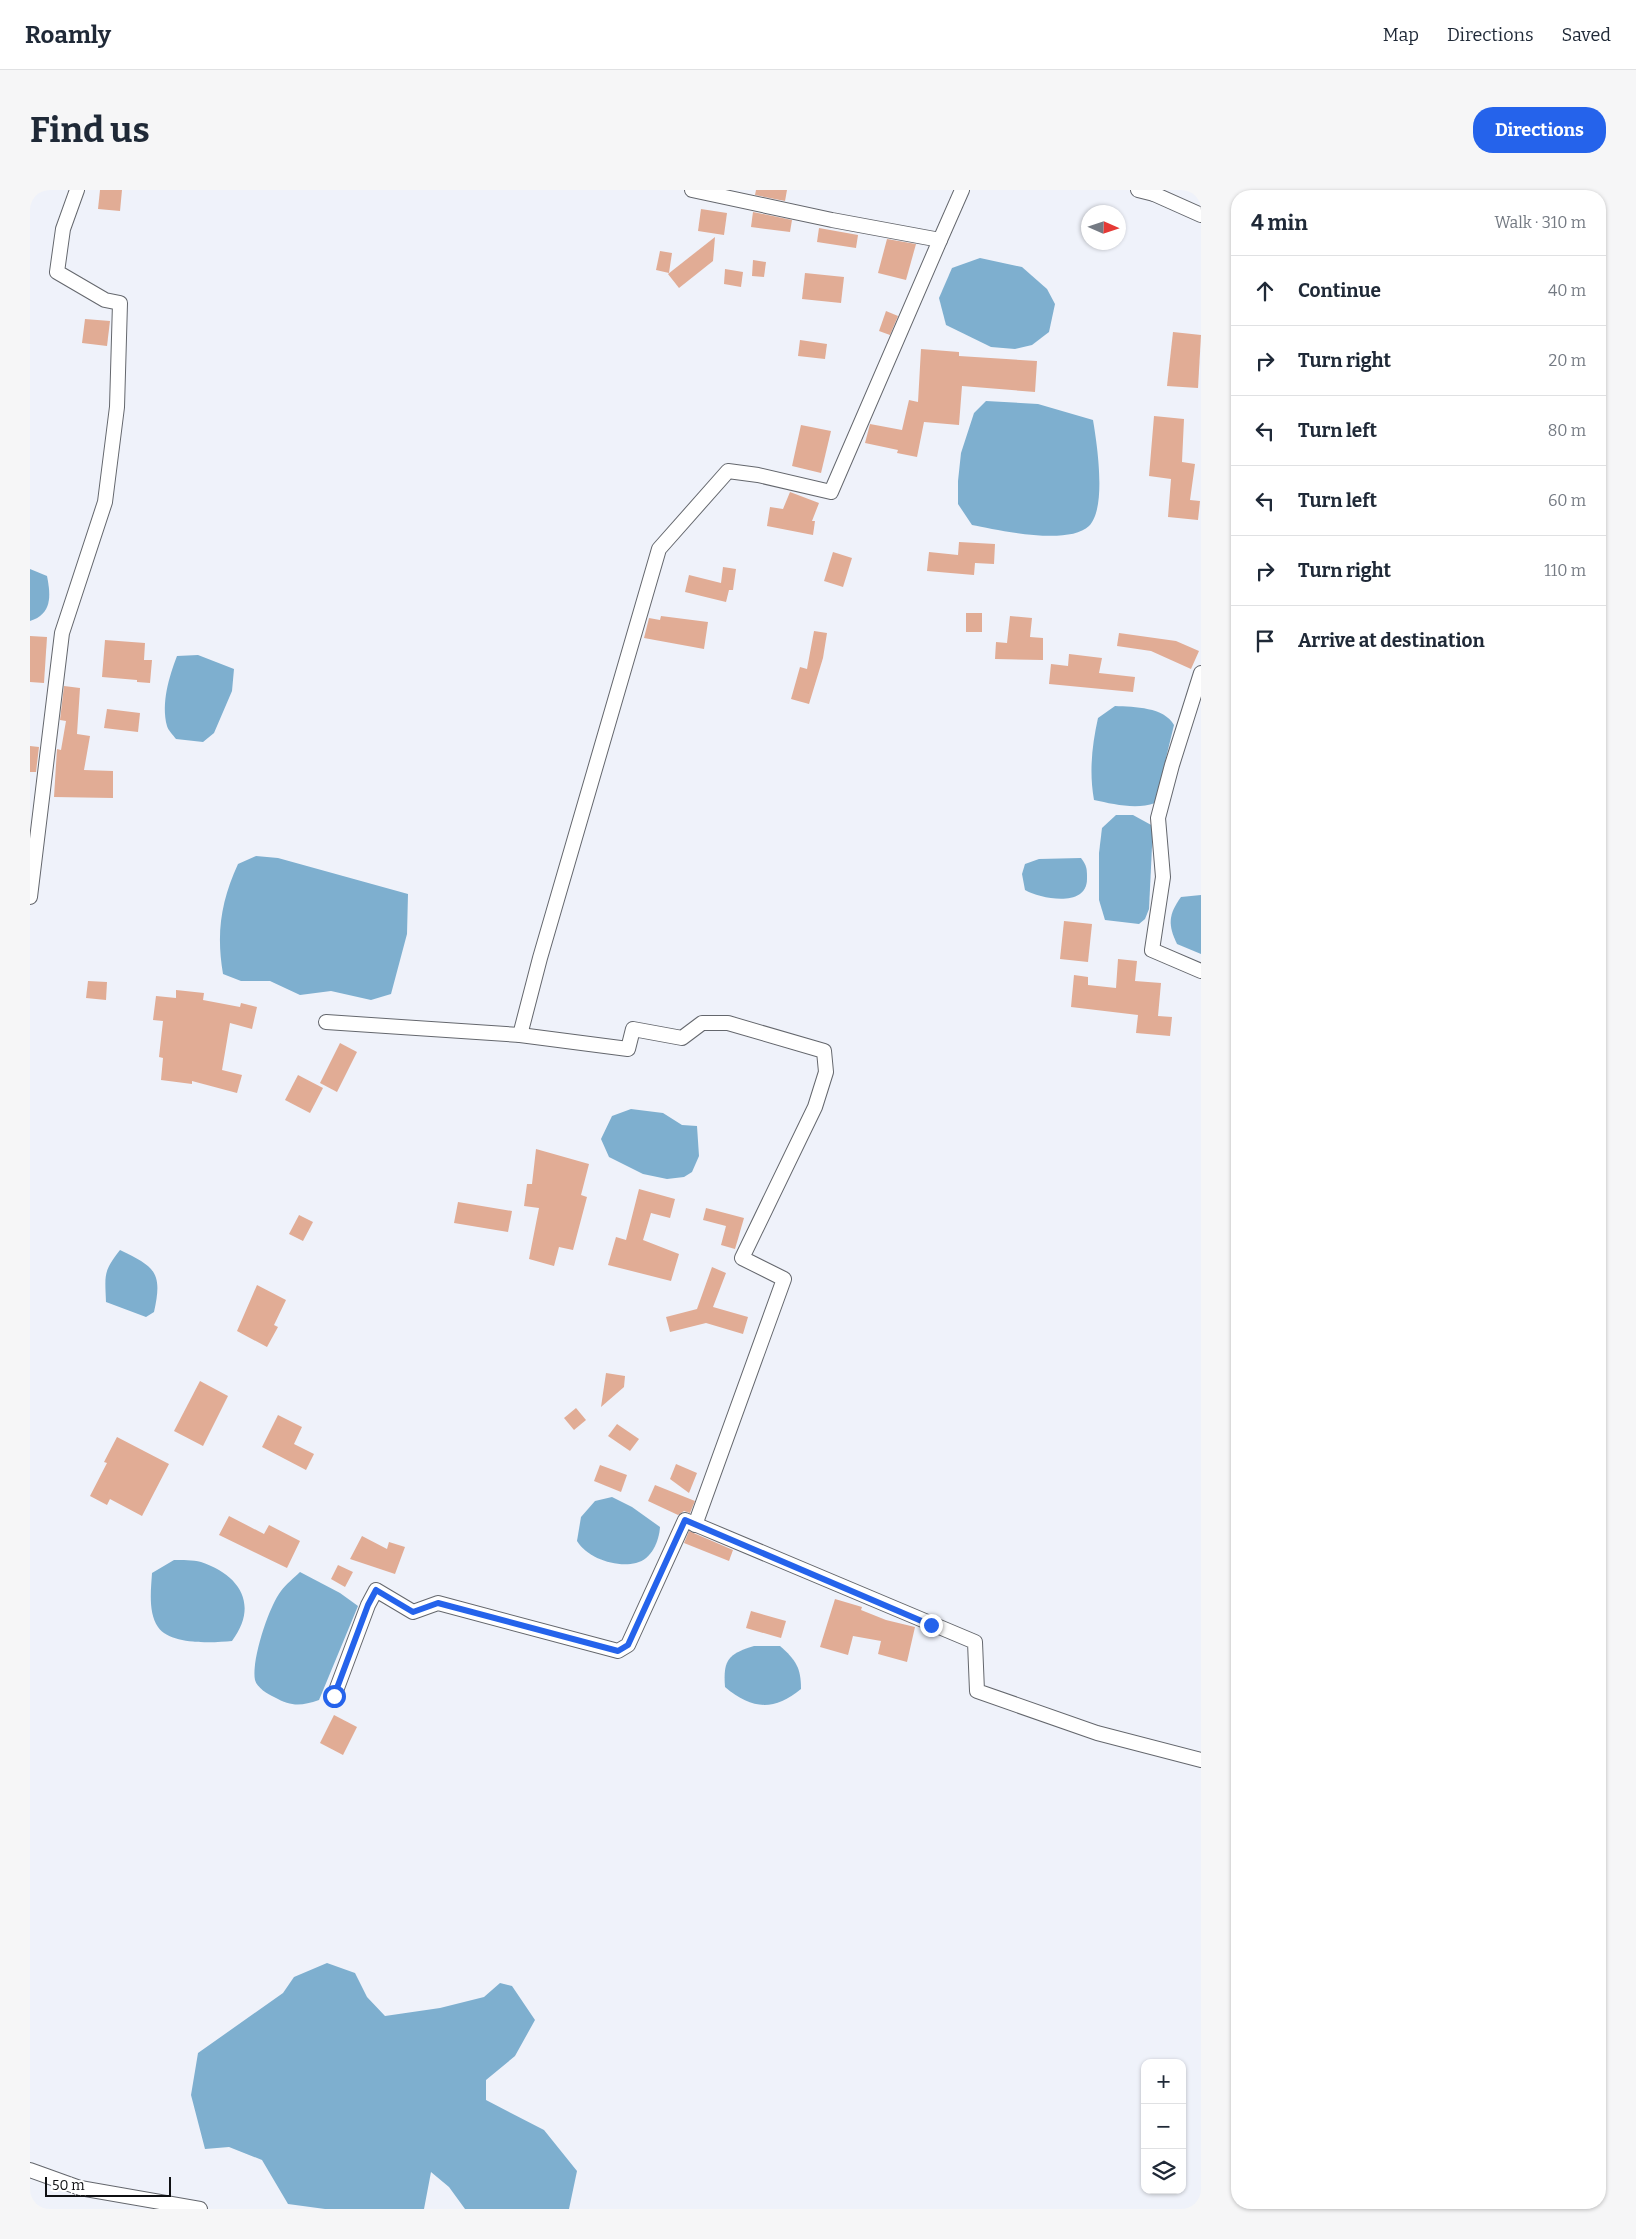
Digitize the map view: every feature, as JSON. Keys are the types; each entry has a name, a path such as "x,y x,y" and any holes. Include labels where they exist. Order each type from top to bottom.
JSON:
{"street":[{"path":"30,897 62,633 105,502 117,407 120,303 105,300 57,272 63,229 78,190"},
{"path":"692,190 832,220 940,240"},
{"path":"520,1035 540,958 659,549 728,471 758,475 831,492 962,190"},
{"path":"1138,190 1154,192 1201,215"},
{"path":"1201,673 1172,765 1158,818 1163,877 1152,950 1201,971"},
{"path":"326,1022 520,1035 628,1049 633,1029 682,1038 702,1023 728,1024 824,1051 826,1072 815,1107 742,1258 784,1279 694,1524"},
{"path":"334,1696 368,1605 376,1590 413,1612 438,1603 618,1651 628,1645 685,1520 976,1642 976,1691 1097,1733 1201,1760"},
{"path":"30,2170 80,2188 200,2209"}],"water":[{"path":"980,258 1022,267 1047,289 1055,304 1049,332 1032,345 1015,349 991,347 946,325 939,298 952,268"},
{"path":"986,401 1038,404 1093,420 1098,459 1099,491 1095,517 1089,526 1079,532 1050,536 1015,533 972,525 958,504 961,453 974,413"},
{"path":"30,569 47,576 49,597 46,609 37,618 30,621"},
{"path":"198,655 234,669 232,691 214,733 203,742 176,739 169,731 165,717 165,699 177,656"},
{"path":"1115,706 1156,711 1169,719 1174,725 1155,803 1132,806 1094,800 1092,759 1098,718"},
{"path":"1116,815 1133,815 1153,826 1149,909 1145,919 1139,924 1105,920 1099,900 1099,853 1102,828"},
{"path":"256,856 278,858 408,894 407,934 391,994 371,1000 331,991 300,995 270,981 241,981 223,974 220,931 224,904 238,864"},
{"path":"1081,858 1086,868 1087,879 1085,888 1080,894 1072,898 1062,899 1041,896 1025,890 1022,874 1025,864 1039,859"},
{"path":"1201,895 1201,954 1177,944 1172,931 1171,920 1174,909 1181,897"},
{"path":"631,1109 663,1113 682,1125 697,1126 699,1156 692,1172 684,1177 667,1179 643,1174 609,1157 601,1139 612,1116"},
{"path":"120,1250 141,1261 154,1272 157,1299 154,1312 146,1317 106,1302 106,1274 110,1263"},
{"path":"612,1497 632,1507 660,1527 654,1549 642,1561 628,1564 611,1563 595,1557 577,1541 581,1517 595,1501"},
{"path":"174,1560 201,1562 215,1568 235,1583 241,1593 244,1615 240,1628 232,1641 192,1642 181,1640 164,1633 158,1627 151,1608 152,1573"},
{"path":"300,1572 340,1593 358,1606 319,1700 291,1704 269,1694 258,1686 254,1671 258,1647 276,1598 283,1588"},
{"path":"754,1646 780,1646 794,1660 799,1670 801,1689 782,1701 763,1705 744,1700 725,1687 725,1670 729,1659 738,1652"},
{"path":"327,1963 355,1973 367,1997 385,2016 440,2008 484,1997 500,1983 512,1986 535,2020 515,2056 486,2080 486,2100 544,2130 577,2171 569,2209 465,2209 449,2187 431,2172 424,2209 325,2209 288,2204 262,2160 229,2147 205,2149 191,2095 198,2053 283,1993 294,1977"}],"building":[{"path":"100,190 122,190 120,211 98,209"},
{"path":"756,190 787,190 785,201 755,195"},
{"path":"701,209 727,213 724,235 698,231"},
{"path":"753,212 792,220 790,232 751,227"},
{"path":"819,228 858,235 856,248 817,242"},
{"path":"715,237 713,261 679,288 668,274"},
{"path":"887,239 916,244 906,280 878,273"},
{"path":"660,251 672,253 669,273 656,270"},
{"path":"753,260 766,262 764,277 752,276"},
{"path":"725,269 743,272 741,287 724,284"},
{"path":"805,273 844,277 841,303 802,299"},
{"path":"886,311 898,316 890,335 879,331"},
{"path":"85,319 110,321 107,346 82,343"},
{"path":"1173,332 1201,335 1198,388 1167,386"},
{"path":"800,340 827,344 825,359 798,356"},
{"path":"921,349 959,352 959,356 1037,361 1035,392 962,386 959,425 924,422 917,457 897,453 898,450 865,443 870,424 902,430 909,400 918,402"},
{"path":"1154,416 1184,419 1182,462 1195,464 1190,500 1200,501 1198,520 1168,517 1171,479 1149,476"},
{"path":"801,425 831,431 821,473 792,466"},
{"path":"790,492 819,503 812,521 815,521 813,535 767,526 770,507 783,509"},
{"path":"959,542 995,544 994,564 975,563 974,575 927,571 929,552 958,555"},
{"path":"833,552 852,558 843,587 824,581"},
{"path":"723,567 736,569 733,590 729,590 726,602 685,592 689,575 721,583"},
{"path":"966,613 982,613 982,632 966,632"},
{"path":"661,616 708,622 704,649 644,638 649,618 660,620"},
{"path":"1010,616 1032,618 1030,637 1043,638 1043,660 995,659 996,642 1007,643"},
{"path":"814,631 827,633 823,658 809,704 791,699 800,667 807,669"},
{"path":"1119,633 1176,641 1199,651 1191,669 1151,651 1117,646"},
{"path":"30,636 47,637 44,683 30,682"},
{"path":"105,640 145,643 144,660 152,660 150,683 102,677"},
{"path":"1069,654 1102,658 1099,673 1135,677 1133,692 1049,684 1051,664 1068,666"},
{"path":"64,686 80,688 77,734 90,736 84,770 113,771 113,798 54,797 57,749 61,750 66,721 60,720"},
{"path":"107,709 140,713 138,732 104,728"},
{"path":"30,746 39,747 36,772 30,772"},
{"path":"1064,921 1092,924 1088,962 1060,959"},
{"path":"1118,959 1137,961 1135,981 1161,983 1158,1016 1172,1017 1170,1036 1136,1033 1138,1015 1071,1007 1074,975 1088,977 1088,985 1116,988"},
{"path":"88,981 107,982 106,1000 86,998"},
{"path":"176,990 204,993 203,1000 240,1007 241,1003 257,1007 252,1029 230,1023 222,1070 242,1075 237,1093 192,1081 192,1084 161,1080 163,1058 159,1057 163,1021 153,1020 156,996 176,998"},
{"path":"340,1043 357,1052 337,1092 320,1083"},
{"path":"298,1075 323,1088 310,1113 285,1100"},
{"path":"536,1149 589,1164 581,1195 587,1197 573,1250 559,1247 554,1266 529,1259 539,1208 524,1206 527,1184 532,1184"},
{"path":"639,1189 675,1199 670,1218 651,1213 643,1240 679,1254 671,1281 608,1265 616,1237 626,1240"},
{"path":"458,1202 512,1211 508,1232 454,1223"},
{"path":"706,1208 744,1218 735,1249 721,1245 726,1226 703,1220"},
{"path":"299,1215 313,1222 303,1241 289,1234"},
{"path":"712,1267 726,1273 713,1307 748,1317 743,1334 706,1323 670,1332 666,1317 697,1309"},
{"path":"257,1285 286,1300 274,1325 278,1327 267,1347 237,1331"},
{"path":"606,1373 625,1376 624,1387 601,1407"},
{"path":"200,1381 228,1396 203,1446 174,1431"},
{"path":"576,1408 586,1420 574,1430 564,1418"},
{"path":"278,1415 302,1427 294,1444 314,1454 306,1470 262,1447"},
{"path":"617,1424 639,1439 630,1451 608,1436"},
{"path":"117,1437 169,1464 142,1516 110,1499 107,1505 90,1496 107,1463 104,1462"},
{"path":"676,1464 697,1473 689,1493 670,1479"},
{"path":"600,1465 627,1475 621,1492 594,1481"},
{"path":"655,1485 695,1501 690,1513 684,1511 678,1515 648,1501"},
{"path":"229,1516 264,1534 269,1525 300,1541 287,1568 219,1535"},
{"path":"689,1531 733,1550 729,1561 684,1543"},
{"path":"362,1536 387,1549 389,1542 405,1547 395,1574 350,1559"},
{"path":"338,1565 353,1572 345,1587 331,1579"},
{"path":"835,1599 862,1607 861,1610 886,1620 915,1627 907,1662 878,1654 881,1641 853,1636 848,1655 820,1647"},
{"path":"751,1611 786,1621 781,1638 746,1628"},
{"path":"334,1715 357,1727 343,1755 320,1743"}],"route":[{"path":"334,1696 368,1605 376,1590 413,1612 438,1603 618,1651 628,1645 685,1520 931,1625"}]}
